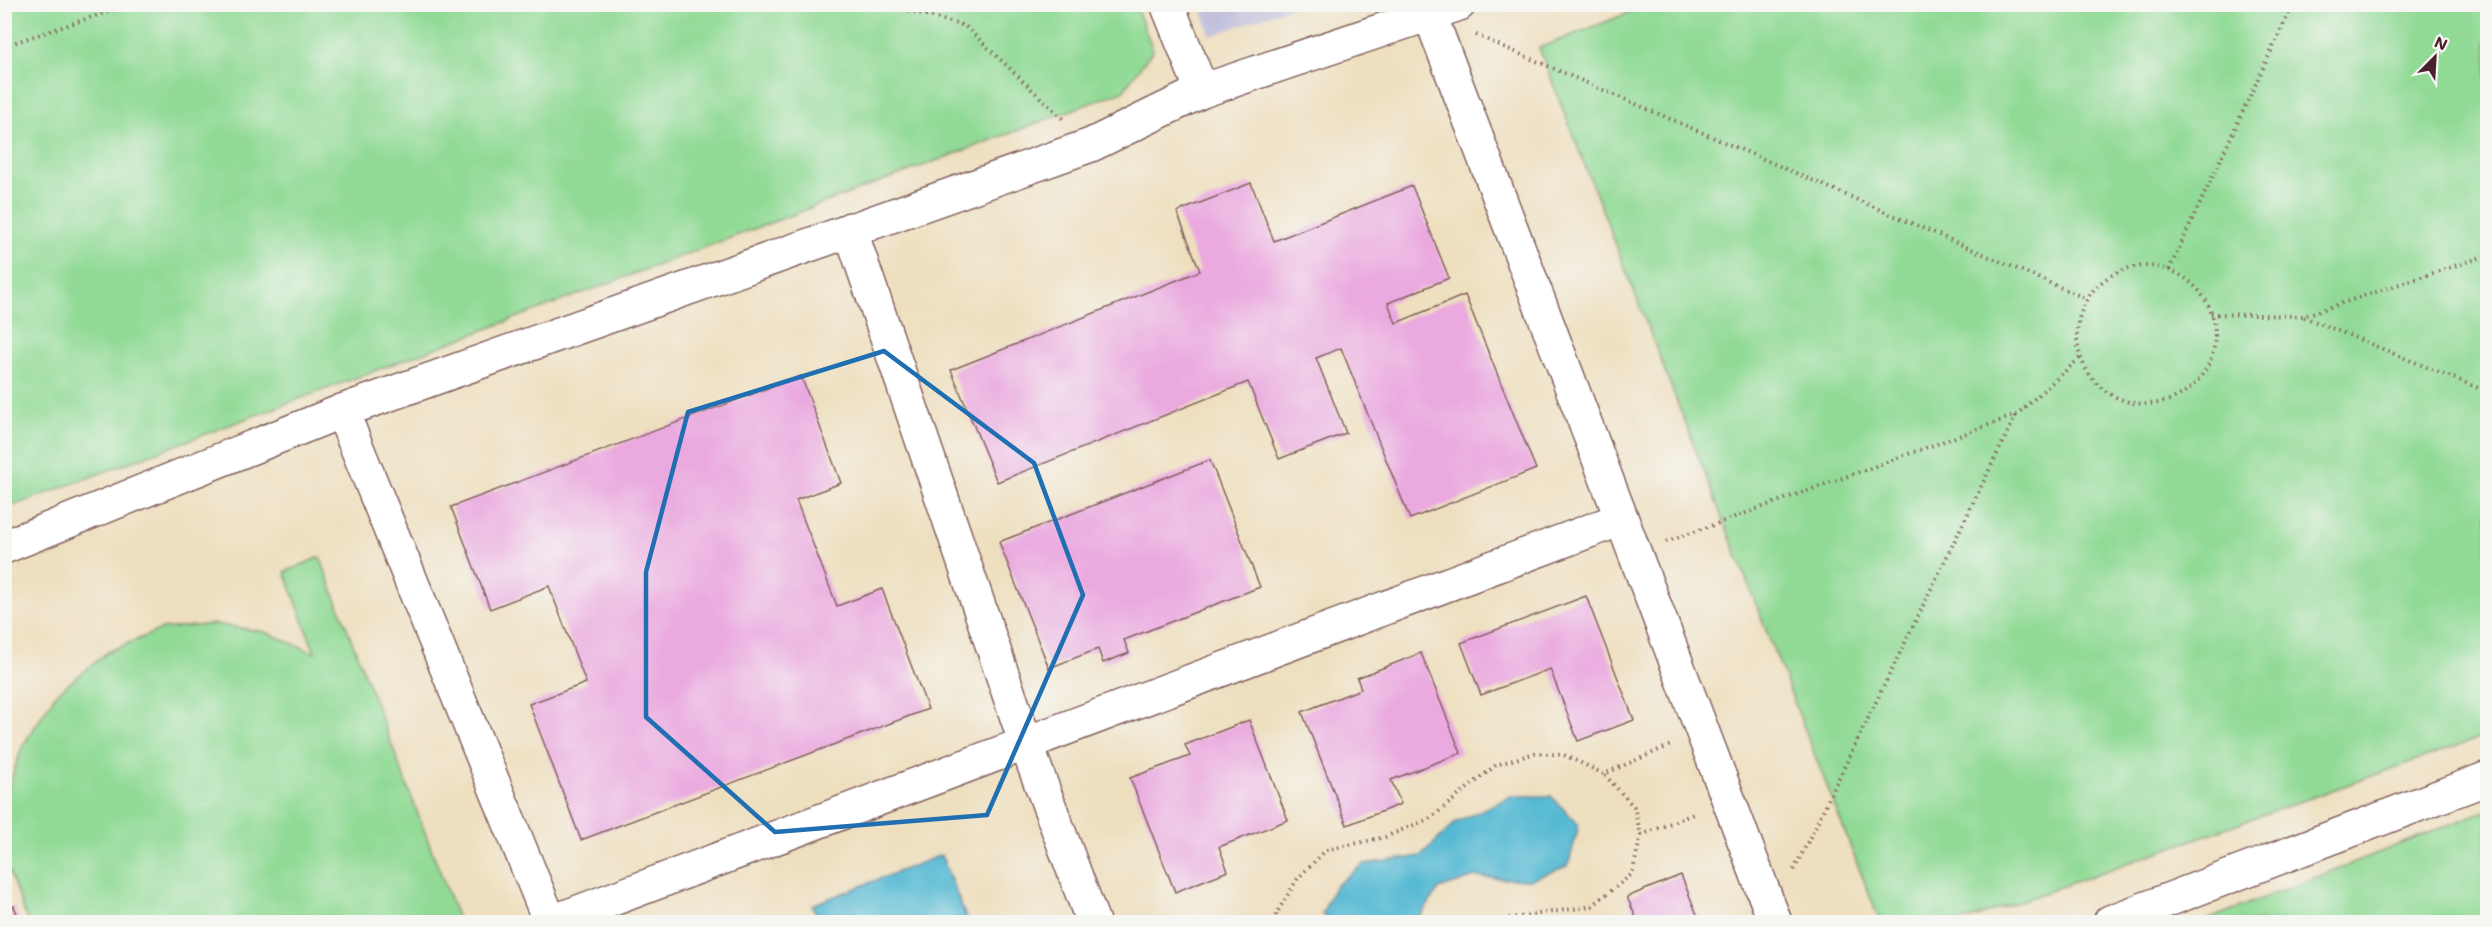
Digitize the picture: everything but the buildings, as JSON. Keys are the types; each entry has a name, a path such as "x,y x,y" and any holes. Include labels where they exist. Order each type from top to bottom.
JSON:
{"street":[{"path":"1167,4 1202,91"},
{"path":"4,547 342,411 1091,145 1202,91 1444,10 1621,519 1773,919"},
{"path":"850,229 1026,744 1094,922"},
{"path":"342,411 551,922 1621,519"},
{"path":"2110,922 2487,778"}],"path":[{"path":"4,46 132,4"},
{"path":"885,4 965,26 1091,145"},
{"path":"2169,270 2293,4"},
{"path":"1444,10 2087,299"},
{"path":"2211,314 2303,316 2487,255"},
{"path":"2141,267 2169,270 2187,280 2202,295 2211,314 2215,334 2212,356 2202,375 2187,391 2169,401 2147,404 2126,401 2106,392 2091,377 2080,358 2076,338 2079,317 2087,299 2100,284 2115,274 2141,267"},
{"path":"2303,316 2487,392"},
{"path":"1635,553 2016,415 2080,358"},
{"path":"1773,919 2016,415"},
{"path":"1604,774 1702,732"},
{"path":"1277,922 1276,914 1298,878 1326,850 1385,837 1431,818 1496,765 1535,753 1564,755 1604,774 1634,807 1641,835 1632,874 1592,906 1485,922"},
{"path":"1641,835 1728,801"}],"highlighted area":[{"path":"884,351 1034,463 1083,595 987,815 775,832 646,717 646,572 688,412"}],"shaded area":[{"path":"1200,5 1296,5 1211,36"}],"green space":[{"path":"5,4 1135,4 1153,50 1123,91 5,509"},
{"path":"1651,4 2487,5 2487,735 1962,922 1880,922 1539,48"},
{"path":"320,557 459,922 28,922 7,866 5,798 22,747 56,694 108,652 162,629 216,624 265,632 315,653 285,572"},
{"path":"2487,810 2487,922 2202,922"}],"water":[{"path":"1511,796 1551,796 1579,825 1568,866 1529,880 1475,877 1439,889 1419,918 1410,922 1329,922 1322,914 1334,887 1364,864 1421,856 1456,822"},
{"path":"941,855 968,922 819,922 812,905"}]}
